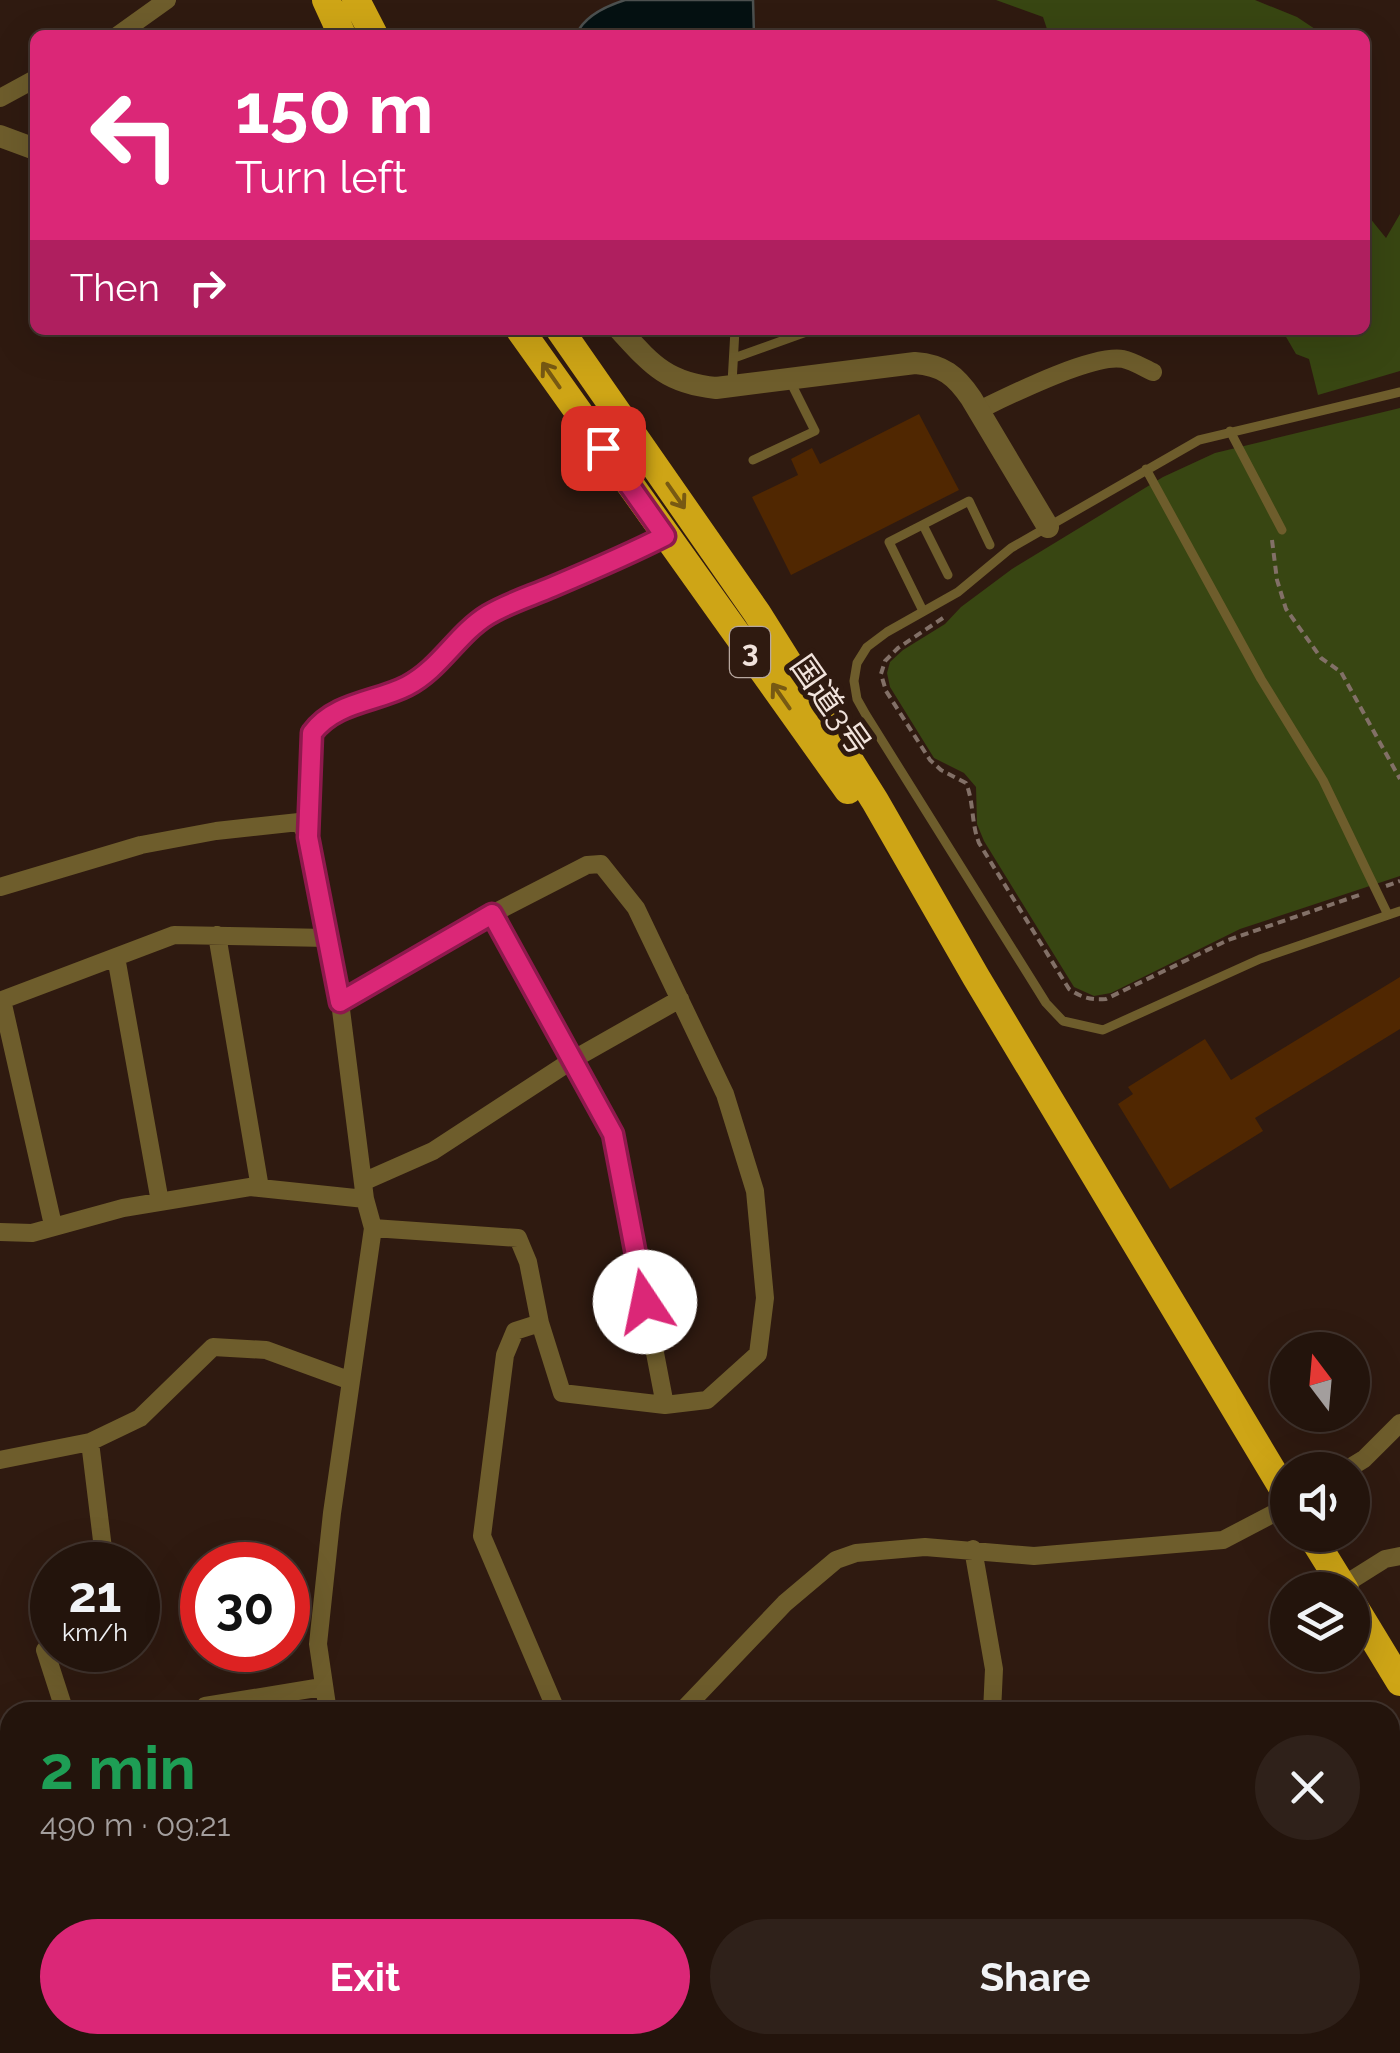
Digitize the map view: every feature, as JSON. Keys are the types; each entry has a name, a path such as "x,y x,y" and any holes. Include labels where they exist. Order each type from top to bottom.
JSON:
{"highway":[{"path":"326,0 340,30"},
{"path":"356,0 371,30"},
{"name":"国道3号","path":"524,335 829,762 976,977"},
{"name":"国道3号","path":"563,335 767,629 876,801 976,977 1270,1467"},
{"path":"1370,1633 1400,1682"}],"street":[{"path":"125,30 167,0"},
{"path":"0,98 30,82"},
{"path":"0,136 30,147"},
{"path":"625,335 667,376 688,385 732,386 914,363 946,370 960,381 1048,528"},
{"path":"978,410 1027,387 1095,363 1121,358 1153,372"},
{"path":"326,1702 318,1644 332,1513 373,1228 340,1002 308,837 312,733 322,720 407,686 434,667 468,628 491,613 623,558 665,536"},
{"path":"0,887 141,845 216,831 299,822 308,837"},
{"path":"340,1002 492,914 587,864 602,864 636,908 725,1094 755,1191 765,1298 758,1354 706,1400 665,1405 562,1393 540,1323 528,1262 518,1238 373,1228"},
{"path":"492,914 613,1134 665,1405"},
{"path":"53,1225 2,1000 174,934 327,938"},
{"path":"217,935 260,1188"},
{"path":"116,957 160,1202"},
{"path":"0,1232 32,1233 160,1202 250,1187 365,1190 433,1151 574,1058 680,998"},
{"path":"540,1323 515,1331 505,1355 482,1536 554,1702"},
{"path":"0,1460 90,1442 140,1418 213,1347 266,1350 351,1382"},
{"path":"1370,1453 1400,1423"},
{"path":"90,1442 102,1542"},
{"path":"691,1702 785,1603 836,1560 856,1554 925,1548 1034,1556 1223,1540 1270,1515"},
{"path":"973,1550 994,1669 992,1702"},
{"path":"1370,1573 1386,1559 1400,1556"},
{"path":"52,1672 62,1702"},
{"path":"230,1702 322,1687"}],"lane":[{"path":"732,386 736,335"},
{"path":"734,358 798,335"},
{"path":"753,460 815,431 789,379"},
{"path":"1400,392 1199,440 1012,548 958,592 867,648 857,662 854,681 858,699 1046,1002 1063,1021 1103,1030 1245,965 1400,911"},
{"path":"1230,430 1282,530"},
{"path":"1146,469 1262,679 1323,780 1388,915"},
{"path":"924,611 889,542 969,501 990,545"},
{"path":"924,524 948,575"}],"path":[{"path":"1272,540 1286,609 1321,658 1341,672 1400,779"},
{"path":"946,614 885,660 881,674 886,691 930,760 966,783 979,843 1070,989 1080,996 1106,1000 1228,940 1400,881"}],"green space":[{"path":"996,0 1255,0 1297,17 1316,30 1047,30 1043,17"},
{"path":"1400,214 1400,371 1318,395 1309,359 1296,354 1285,335 1370,335 1370,218 1386,238"},
{"path":"1400,408 1400,876 1240,929 1111,993 1094,996 1074,987 984,841 977,824 976,787 964,773 934,758 890,687 890,662 945,624 1012,569 1163,477 1215,453"}],"shaded area":[{"path":"625,0 753,0 754,30 579,30 603,9"}],"building":[{"path":"919,414 959,490 791,575 752,497 798,475 791,459 812,448 820,464"},
{"path":"1400,977 1400,1029 1255,1118 1263,1131 1170,1189 1118,1104 1133,1094 1128,1087 1205,1039 1231,1080"}],"route":[{"path":"603,448 665,536 623,558 491,613 468,628 434,667 407,686 322,720 312,733 308,837 340,1002 492,914 613,1134 645,1302"}]}
